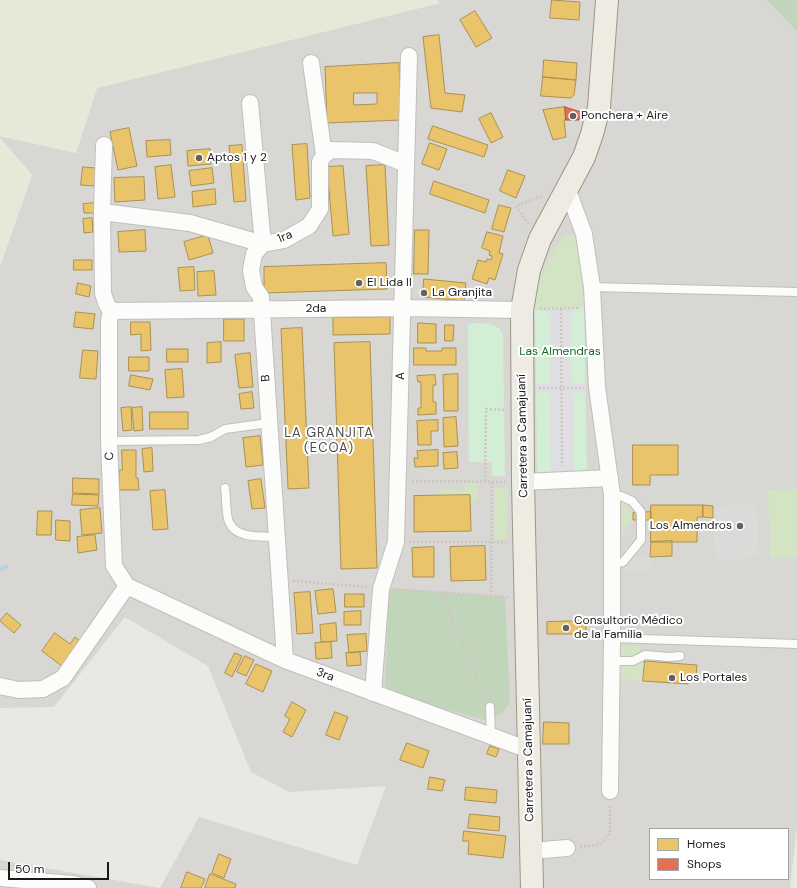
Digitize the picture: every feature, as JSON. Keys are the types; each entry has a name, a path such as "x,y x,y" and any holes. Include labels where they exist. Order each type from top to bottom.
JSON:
{"main road":[{"name":"Carretera a Camajuaní","path":"532,888 524,542 522,310 529,270 540,239 584,157 592,134 599,107 607,0"}],"street":[{"name":"A","path":"373,693 382,588 396,542 409,56"},
{"name":"1ra","path":"102,212 190,222 262,244 284,240 309,226 320,209 320,162 324,155 312,63"},
{"path":"250,103 262,244"},
{"name":"C","path":"104,145 102,212 103,293 106,303 111,311 109,321 109,441 114,566 127,586"},
{"path":"324,155 332,150 373,151 406,164"},
{"path":"567,188 584,234 592,287 597,388 612,495 610,791"},
{"name":"B","path":"262,244 254,254 251,270 254,288 261,298 285,660"},
{"name":"2da","path":"111,311 403,308 522,310"},
{"path":"523,482 610,478"},
{"path":"0,686 19,690 43,688 63,678 127,586"},
{"name":"3ra","path":"127,586 285,660 529,750"},
{"path":"531,851 567,848"},
{"path":"0,878 73,884 88,888"}],"lane":[{"path":"592,287 797,292"},
{"path":"109,441 199,440 225,429 269,423"},
{"path":"225,488 228,521 234,530 244,535 276,537"},
{"path":"612,495 621,496 632,501 641,512 641,540 623,562 612,565"},
{"path":"612,638 797,644"},
{"path":"612,661 633,661 645,655 669,657 680,656"},
{"path":"490,707 491,737"}],"path":[{"path":"522,310 593,308"},
{"path":"561,309 562,480"},
{"path":"522,389 597,388"},
{"path":"485,482 486,410 522,410"},
{"path":"398,481 523,482"},
{"path":"491,596 492,482"},
{"path":"396,542 524,542"},
{"path":"280,580 526,598"},
{"path":"440,592 490,707"},
{"path":"567,848 600,844 610,834 610,791"}],"shaded area":[{"path":"437,0 767,0 797,32 797,824 790,888 160,888 199,817 357,865 386,786 289,792 251,772 208,666 125,617 54,707 0,708 0,266 32,175 0,138 0,136 76,153 97,88 440,3"},
{"path":"577,308 571,315 572,384 585,384 586,392 573,393 574,469 576,473 549,473 551,469 549,393 536,393 536,384 550,384 549,315 547,311 543,309"},
{"path":"757,504 759,558 715,560 713,506"},
{"path":"650,557 651,572 623,572 622,558"},
{"path":"0,860 160,888 0,888"}],"green space":[{"path":"0,0 437,0 440,3 97,88 76,153 0,136"},
{"path":"767,0 797,0 797,32"},
{"path":"0,138 32,175 0,266"},
{"path":"569,234 574,236 577,242 584,269 584,308 535,310 534,301 545,265 562,238"},
{"name":"Las Almendras","path":"584,308 587,468 585,472 540,474 537,470 535,310"},
{"path":"471,323 485,323 493,325 503,334 505,476 492,476 492,462 469,462 468,325"},
{"path":"477,482 477,502 470,502 470,495 440,495 440,490 465,490 465,483"},
{"path":"495,488 508,488 507,539 494,539"},
{"path":"797,489 797,557 770,558 768,490"},
{"path":"621,500 633,513 633,520 622,534"},
{"path":"389,588 505,597 510,703 502,713 488,721 390,693 385,685"},
{"path":"616,646 641,646 640,655 616,656"},
{"path":"645,661 643,681 614,679 615,666"}],"building: Homes":[{"path":"552,0 580,2 579,20 550,18"},
{"path":"475,11 492,38 476,47 460,20"},
{"path":"439,35 445,93 465,95 462,112 431,108 423,37"},
{"path":"544,60 577,63 576,80 543,77"},
{"path":"399,63 401,120 327,123 325,67","holes":["354,93 377,93 377,104 354,105"]},
{"path":"543,77 576,80 574,95 571,98 541,96"},
{"path":"565,107 566,120 564,120 566,137 553,140 543,110"},
{"path":"491,113 503,137 491,143 479,119"},
{"path":"433,126 488,145 484,157 428,139"},
{"path":"129,128 137,166 118,170 110,132"},
{"path":"170,140 171,155 147,157 146,141"},
{"path":"430,143 447,149 439,170 422,164"},
{"path":"307,144 310,198 296,200 292,145"},
{"path":"242,145 246,201 234,202 229,146"},
{"name":"Aptos 1 y 2","path":"210,149 211,164 188,166 187,151"},
{"path":"171,165 175,197 158,199 155,167"},
{"path":"385,165 389,245 371,246 366,166"},
{"path":"343,166 349,234 333,236 327,167"},
{"path":"83,167 96,168 94,186 81,185"},
{"path":"212,168 214,183 191,186 189,171"},
{"path":"508,170 525,176 516,198 500,191"},
{"path":"144,177 145,200 115,202 114,178"},
{"path":"434,181 489,200 485,213 430,194"},
{"path":"215,189 216,204 193,207 192,192"},
{"path":"96,203 97,213 84,213 83,204"},
{"path":"499,205 511,208 504,232 492,229"},
{"path":"92,218 93,232 84,233 83,219"},
{"path":"145,230 146,251 119,252 118,232"},
{"path":"415,230 429,230 428,274 414,274"},
{"path":"487,232 503,236 499,253 503,254 495,280 489,278 487,284 472,279 478,260 486,262 487,259 491,260 492,256 489,255 490,251 482,248"},
{"path":"208,235 213,253 189,260 184,242"},
{"path":"74,260 92,260 92,270 74,270"},
{"path":"386,263 387,289 264,293 264,267"},
{"path":"194,267 195,290 180,291 178,268"},
{"path":"214,271 216,295 198,296 197,272"},
{"path":"424,279 466,283 464,301 423,297"},
{"path":"78,283 91,286 89,297 76,294"},
{"path":"76,312 95,314 93,329 74,327"},
{"path":"390,317 390,334 333,335 333,318"},
{"path":"224,319 244,319 244,341 224,341"},
{"path":"131,322 150,322 151,350 141,351 141,334 131,335"},
{"path":"418,323 436,324 436,343 418,343"},
{"path":"445,325 454,325 453,341 445,341"},
{"path":"302,328 309,488 288,489 281,329"},
{"path":"221,342 221,362 207,363 207,343"},
{"path":"370,342 377,568 341,569 334,343"},
{"path":"414,348 426,348 426,351 442,351 442,348 456,348 456,365 414,365"},
{"path":"167,349 188,349 188,362 167,362"},
{"path":"83,350 98,351 96,379 80,378"},
{"path":"250,353 253,387 239,388 235,355"},
{"path":"129,357 149,357 149,371 129,371"},
{"path":"182,369 184,397 167,398 165,370"},
{"path":"458,374 458,411 444,411 443,375"},
{"path":"131,375 153,379 150,390 129,386"},
{"path":"435,375 436,385 433,385 433,402 436,402 436,414 418,415 418,408 421,408 421,382 418,382 417,376"},
{"path":"252,392 254,408 241,409 239,394"},
{"path":"131,407 132,430 123,431 121,408"},
{"path":"142,407 143,430 134,431 132,408"},
{"path":"150,412 188,412 188,429 150,429"},
{"path":"456,417 458,446 444,447 443,418"},
{"path":"438,420 438,431 431,431 431,445 418,445 417,421"},
{"path":"260,436 263,465 246,467 243,438"},
{"path":"633,445 678,445 678,475 650,475 650,485 633,485"},
{"path":"152,448 153,471 144,472 142,449"},
{"path":"122,450 136,450 136,478 138,478 139,490 119,490 119,470 122,470"},
{"path":"438,450 438,466 415,467 414,458 418,458 417,451"},
{"path":"457,452 458,468 444,469 443,453"},
{"path":"73,478 99,479 99,494 73,493"},
{"path":"261,479 265,508 252,509 248,481"},
{"path":"165,490 168,529 153,530 150,491"},
{"path":"73,494 99,495 98,506 72,505"},
{"path":"470,495 471,531 414,532 414,496"},
{"path":"651,505 703,505 703,517 697,517 697,542 651,542"},
{"path":"703,505 713,506 713,518 703,517"},
{"path":"100,508 102,533 82,535 80,510"},
{"path":"38,511 52,511 51,535 37,535"},
{"path":"651,512 651,520 633,520 633,513"},
{"path":"56,520 70,521 70,541 56,540"},
{"path":"95,535 97,550 78,553 77,537"},
{"path":"672,541 672,556 650,557 651,542"},
{"path":"485,546 486,580 451,581 450,547"},
{"path":"434,547 434,577 413,577 412,548"},
{"path":"333,589 336,612 318,614 315,591"},
{"path":"310,592 313,633 297,634 294,593"},
{"path":"345,594 364,594 364,607 345,607"},
{"path":"361,611 361,625 344,625 344,612"},
{"path":"7,613 21,625 14,633 0,621"},
{"name":"Consultorio Médico de la Familia","path":"586,621 586,634 547,634 547,622"},
{"path":"336,623 337,641 321,642 320,625"},
{"path":"55,633 70,644 75,637 81,642 63,667 42,651"},
{"path":"366,634 367,651 349,653 347,635"},
{"path":"331,642 332,658 316,659 315,643"},
{"path":"360,652 361,665 347,666 346,653"},
{"path":"235,653 242,656 232,677 225,673"},
{"path":"245,656 254,660 246,676 237,672"},
{"path":"645,661 697,665 696,677 689,676 688,684 643,681"},
{"path":"256,664 272,671 263,692 246,684"},
{"path":"292,702 306,710 292,737 283,732 290,719 285,716"},
{"path":"335,712 348,717 339,740 326,735"},
{"path":"544,722 569,723 569,744 543,744"},
{"path":"407,743 429,751 423,768 400,760"},
{"path":"490,746 499,749 496,757 487,754"},
{"path":"430,777 445,780 442,791 428,789"},
{"path":"466,787 497,790 496,803 465,800"},
{"path":"470,814 500,817 499,831 468,828"},
{"path":"464,831 506,836 503,858 468,854 469,841 463,841"},
{"path":"219,854 231,859 224,878 212,873"},
{"path":"187,872 205,879 201,888 181,888"},
{"path":"210,874 236,884 235,888 205,888"}],"building: Shops":[{"name":"Ponchera + Aire","path":"565,107 581,112 579,120 566,120"}],"waterway":[{"path":"0,569 6,567"}],"place":[{"name":"Ponchera + Aire","path":"573,116"},
{"name":"Aptos 1 y 2","path":"199,158"},
{"name":"El Lida II","path":"359,283"},
{"name":"La Granjita","path":"424,293"},
{"name":"Los Almendros","path":"740,526"},
{"name":"Consultorio Médico de la Familia","path":"566,628"},
{"name":"Los Portales","path":"672,678"}],"district":[{"name":"LA GRANJITA (ECOA)","path":"329,442"}]}
